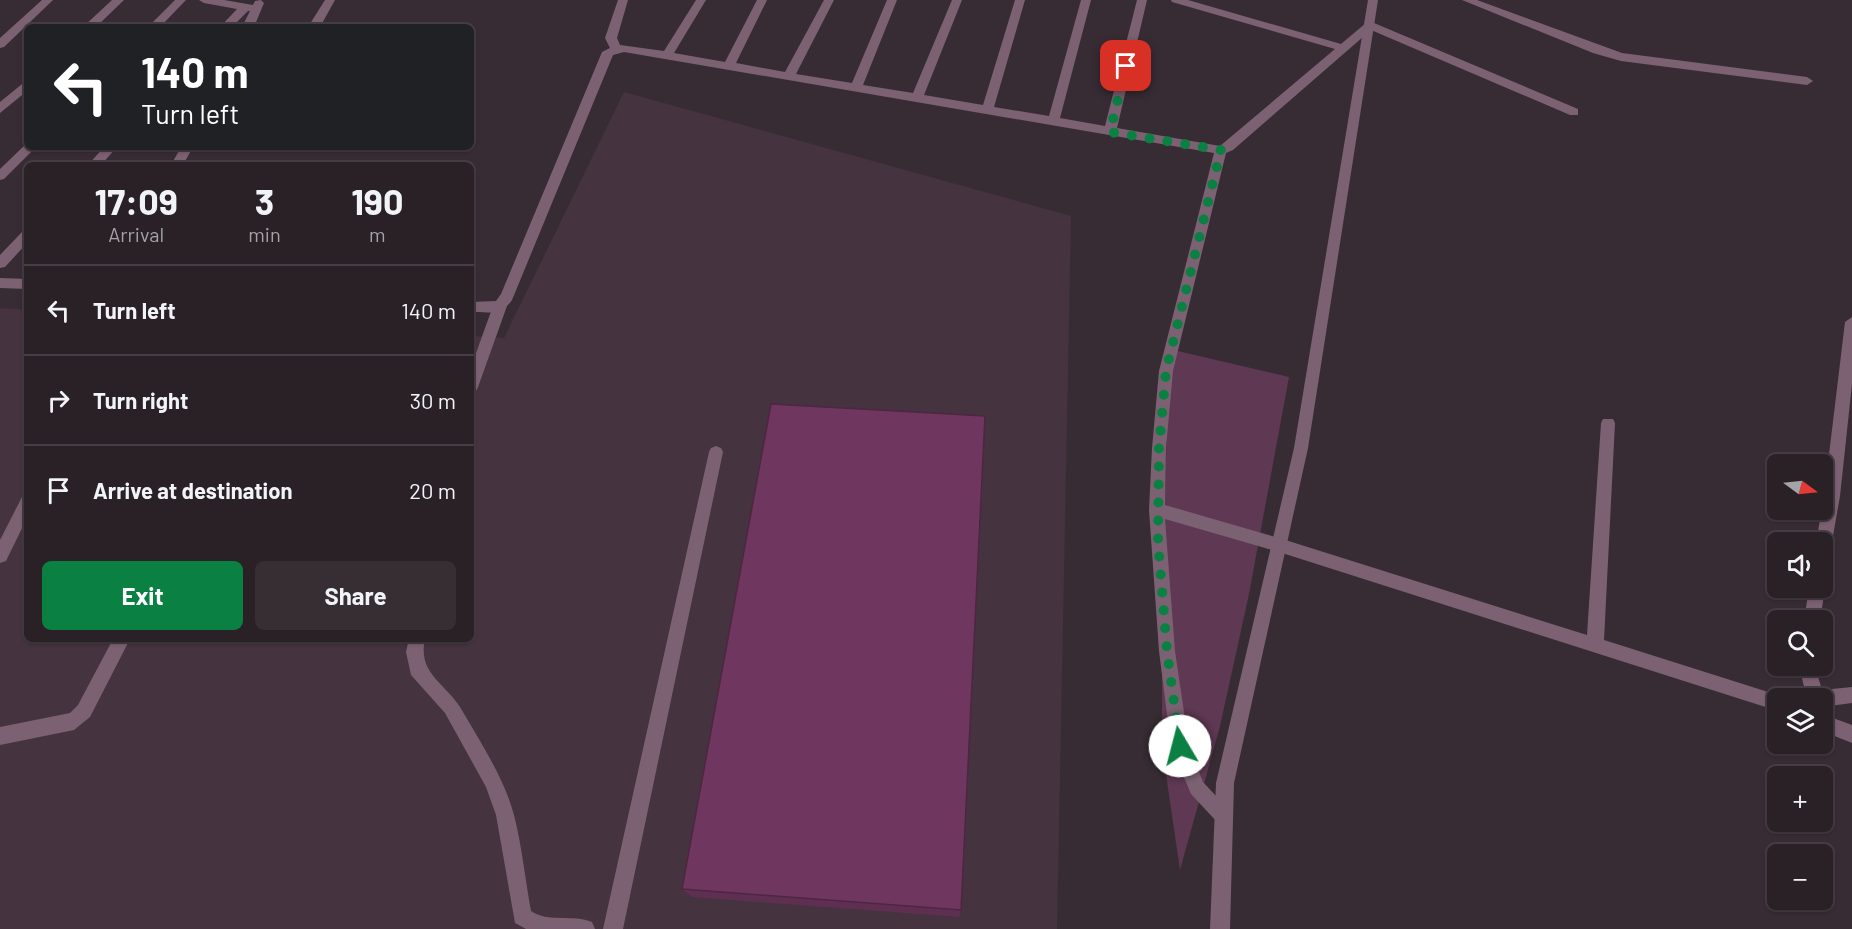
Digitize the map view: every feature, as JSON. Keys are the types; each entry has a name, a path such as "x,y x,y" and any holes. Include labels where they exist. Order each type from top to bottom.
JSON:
{"street":[{"path":"0,44 48,0"},
{"path":"92,24 119,0"},
{"path":"157,24 181,0"},
{"path":"204,0 245,7 259,5"},
{"path":"316,24 330,0"},
{"path":"616,49 611,38 623,0"},
{"path":"668,55 701,0"},
{"path":"729,66 762,0"},
{"path":"789,76 829,0"},
{"path":"856,88 892,0"},
{"path":"917,99 957,0"},
{"path":"987,111 1020,0"},
{"path":"1053,122 1086,0"},
{"path":"1110,132 1142,0"},
{"path":"1176,0 1343,48"},
{"path":"1220,929 1225,783 1301,448 1373,0"},
{"path":"1467,0 1621,57 1807,81"},
{"path":"250,24 259,5"},
{"path":"229,24 245,7"},
{"path":"474,379 500,306 511,286 609,52 616,49 624,48 668,55 1221,150 1229,147 1370,25"},
{"path":"1370,25 1574,112"},
{"path":"0,109 24,87"},
{"path":"0,176 27,150"},
{"path":"97,162 108,150"},
{"path":"1221,150 1166,371 1159,448 1157,510 1167,651 1180,746 1197,788 1224,817"},
{"path":"0,263 24,238"},
{"path":"0,283 24,284"},
{"path":"474,307 500,306"},
{"path":"1826,532 1852,322"},
{"path":"1595,646 1608,423"},
{"path":"613,929 716,452"},
{"path":"0,556 24,508"},
{"path":"1157,510 1279,545 1767,700"},
{"path":"0,736 74,721 84,711 120,642"},
{"path":"416,642 414,652 417,669 451,706 493,782 505,815 522,916 528,922 537,925 585,929"},
{"path":"1833,697 1852,695"},
{"path":"1833,726 1852,734"}],"shaded area":[{"path":"624,92 1071,216 1057,929 0,929 0,308 24,310 24,642 474,642 474,336 504,338"},
{"path":"1169,349 1289,377 1249,594 1220,726 1180,870 1162,747 1162,608"}],"building":[{"path":"771,404 985,416 961,910 682,889"}],"route":[{"path":"1126,66 1110,132 1221,150 1166,371 1159,448 1158,542 1167,651 1180,746"}]}
